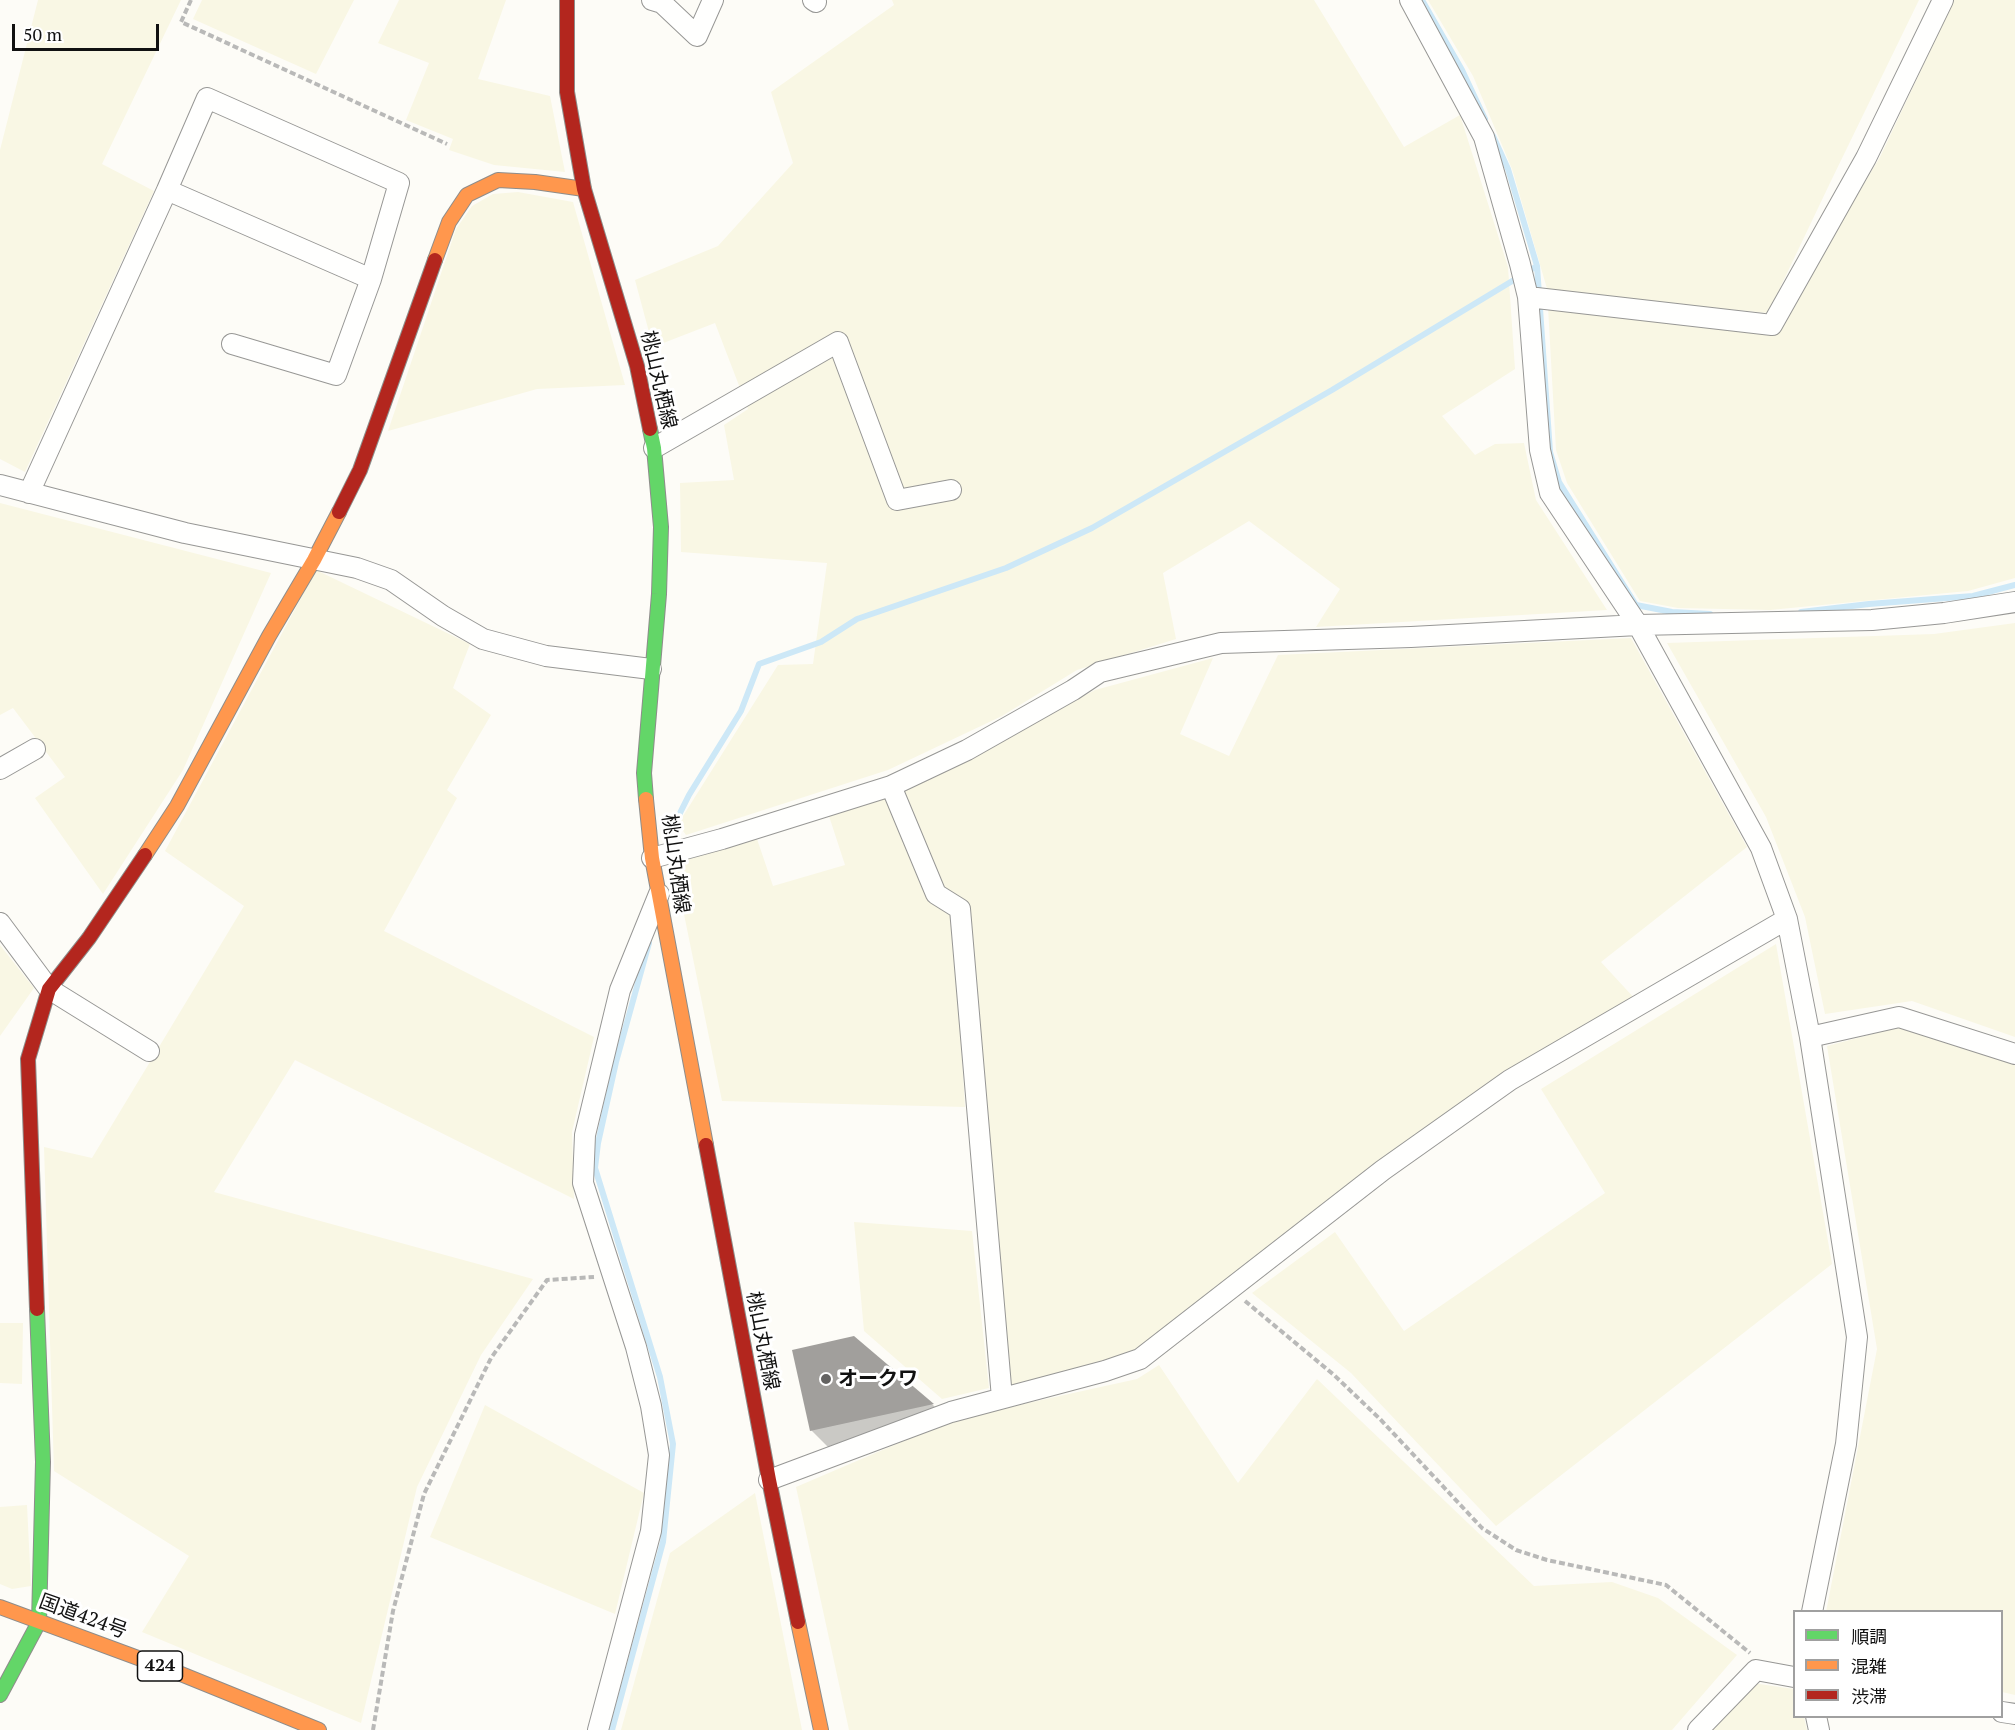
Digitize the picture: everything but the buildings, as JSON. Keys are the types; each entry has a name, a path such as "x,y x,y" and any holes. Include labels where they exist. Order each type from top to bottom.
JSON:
{"main road":[{"name":"桃山丸栖線","path":"567,0 567,92 584,189 637,366 654,448 661,527 659,594 644,773 651,858 769,1480 821,1730"},
{"path":"0,1695 39,1622 43,1462 28,1059 49,989 89,938 177,806 269,636 314,560 360,470 449,222 467,195 498,180 535,182 584,189"},
{"name":"国道424号","path":"0,1607 176,1672 319,1730"}],"street":[{"path":"652,0 662,3 697,36 713,0"},
{"path":"1410,0 1484,137 1528,297 1540,450 1550,493 1638,625 1761,848 1787,919 1810,1037 1857,1337 1846,1444 1812,1610"},
{"path":"1528,297 1772,325 1866,158 1943,0"},
{"path":"29,493 207,98 399,183 371,279 336,375 231,344"},
{"path":"166,190 371,279"},
{"path":"654,448 838,342 897,500 951,490"},
{"path":"0,484 185,533 357,568 391,580 443,616 483,639 546,656 651,669"},
{"path":"651,858 722,839 891,786 967,750 1073,690 1100,672 1221,644 1638,625 1872,620 1944,613 2015,602"},
{"path":"0,769 34,749"},
{"path":"891,786 936,894 960,909 1002,1398"},
{"path":"597,1730 651,1531 659,1455 651,1406 636,1347 583,1184 585,1135 620,990 658,894"},
{"path":"769,1480 951,1412 1105,1371 1140,1359 1383,1170 1510,1080 1787,919"},
{"path":"0,923 49,989 149,1051"},
{"path":"1810,1037 1899,1017 2015,1054"},
{"path":"1698,1730 1756,1670 1793,1677"}],"path":[{"path":"191,0 181,22 447,144"},
{"path":"373,1730 393,1611 424,1494 491,1358 548,1280 613,1276"},
{"path":"1230,1288 1334,1375 1380,1419 1482,1528 1516,1550 1547,1560 1666,1585 1752,1655 1756,1670"}],"shaded area":[{"path":"38,0 181,0 102,164 154,191 25,472 0,459 0,150"},
{"path":"202,0 354,0 316,74 193,19"},
{"path":"399,0 506,0 478,79 550,96 565,172 494,165 449,150 453,139 406,120 429,63 378,43"},
{"path":"892,0 1314,0 1404,147 1460,115 1508,267 1515,369 1442,416 1475,455 1495,444 1524,443 1536,500 1607,610 1316,627 1340,589 1249,521 1163,573 1176,639 1077,670 1002,716 888,770 686,835 678,824 778,665 813,664 827,563 681,552 680,483 734,480 724,425 748,409 715,323 653,347 635,280 718,246 793,163 771,92 894,5"},
{"path":"1428,0 1919,0 1768,313 1548,292 1512,169 1473,76"},
{"path":"1954,0 2015,0 2015,578 1968,591 1770,610 1678,608 1640,601 1567,483 1556,450 1548,307 1774,334 1880,157"},
{"path":"518,192 573,202 625,385 537,389 388,431 456,229 472,206 493,194"},
{"path":"0,503 271,573 183,770 103,894 35,798 65,777 13,708 0,715"},
{"path":"316,570 470,644 453,688 491,715 447,790 457,798 384,931 594,1037 572,1132 574,1199 295,1060 214,1192 533,1279 481,1355 417,1487 361,1723 142,1632 189,1556 54,1471 44,1147 92,1158 244,906 165,851"},
{"path":"2015,623 2015,1037 1912,1001 1825,1014 1805,917 1766,817 1667,643 1934,634"},
{"path":"1631,638 1747,847 1601,962 1636,1000 1455,1107 1129,1356 1009,1386 970,905 942,887 900,790 1095,690 1213,658 1180,734 1229,756 1278,655"},
{"path":"888,797 953,913 965,1107 722,1101 675,870 688,858 757,839 773,886 845,865 828,813"},
{"path":"1776,944 1832,1264 1496,1526 1351,1373 1252,1293 1335,1232 1404,1331 1605,1193 1541,1089"},
{"path":"0,945 34,988 0,1036"},
{"path":"1907,1025 2015,1064 2015,1695 2003,1692 2003,1610 1826,1610 1877,1349 1827,1046"},
{"path":"854,1222 972,1231 989,1388 942,1399 864,1331"},
{"path":"0,1323 23,1323 22,1384 0,1383"},
{"path":"1159,1365 1238,1483 1317,1379 1534,1586 1612,1582 1658,1598 1737,1655 1672,1730 849,1730 796,1487 955,1419 1137,1379"},
{"path":"485,1405 644,1493 615,1614 430,1537"},
{"path":"755,1493 802,1730 621,1730 670,1553"},
{"path":"27,1505 31,1586 12,1589 0,1584 0,1507"},
{"path":"1752,1683 1793,1689 1793,1718 1804,1718 1807,1730 1710,1730"}],"waterway":[{"path":"1422,0 1462,70 1485,119"},
{"path":"1493,136 1508,169 1537,266 1550,452 1559,482 1636,605 1672,612 1710,614"},
{"path":"668,851 673,827 689,795 741,711 759,664 821,642 857,619 1006,568 1092,528 1332,390 1537,266"},
{"path":"1801,612 1973,596 2015,585"},
{"path":"612,1730 663,1542 673,1444 660,1377 595,1168 598,1143 616,1062 649,943"}],"traffic: fast":[{"path":"646,799 644,773 659,594 661,527 654,448 650,429"},
{"path":"0,1695 39,1622 43,1462 37,1309"}],"traffic: slow":[{"path":"435,260 449,222 467,195 498,180 535,182 584,189"},
{"path":"145,855 177,806 339,512"},
{"path":"646,799 652,858 706,1145"},
{"path":"0,1607 176,1672 319,1730"},
{"path":"798,1622 821,1730"}],"traffic: jam":[{"path":"567,0 567,92 584,189 637,366 650,429"},
{"path":"339,512 360,470 435,260"},
{"path":"37,1309 28,1059 49,989 89,938 145,855"},
{"path":"706,1145 798,1622"}],"place":[{"name":"オークワ","path":"826,1379"}]}
